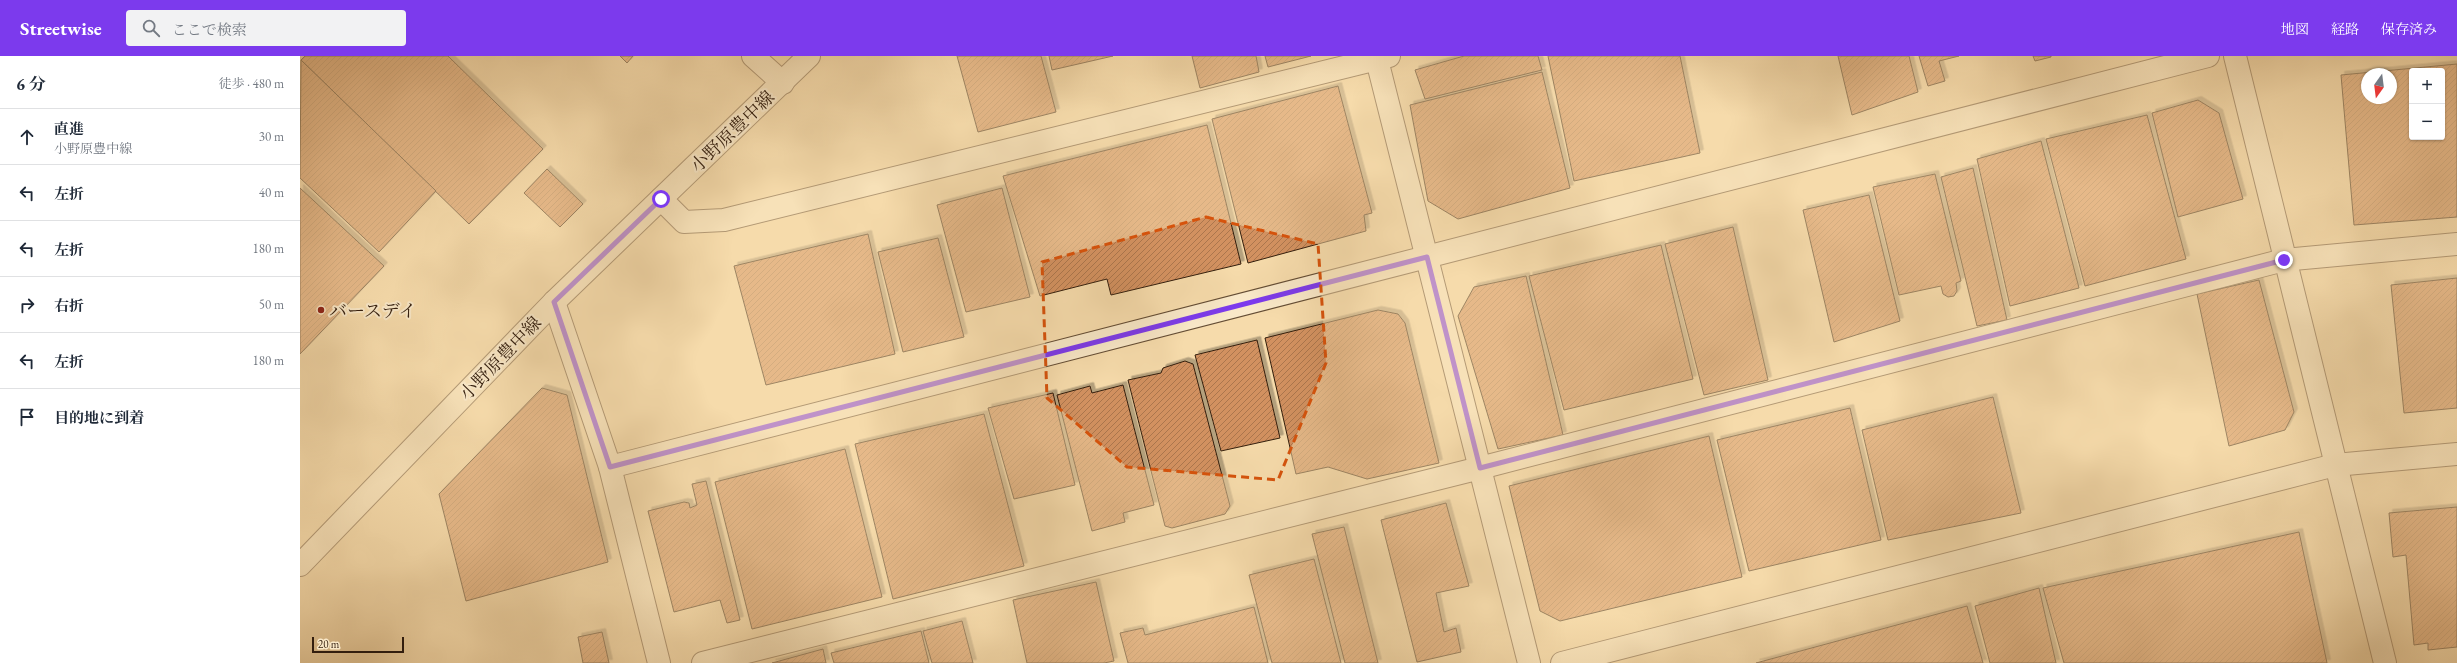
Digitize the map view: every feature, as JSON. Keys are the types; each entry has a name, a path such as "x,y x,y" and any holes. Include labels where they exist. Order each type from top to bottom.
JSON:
{"street":[{"path":"753,56 782,83"},
{"name":"小野原豊中線","path":"300,565 554,302 809,56"},
{"path":"610,467 2208,56"},
{"path":"2235,56 2284,260 2385,663"},
{"path":"661,199 684,222 724,220 1381,57 1427,257 1528,663"},
{"path":"703,663 1480,468 2284,260 2457,244"},
{"path":"554,302 610,467 659,663"},
{"path":"1562,663 2335,465 2457,454"}],"highlighted area":[{"path":"1206,217 1318,244 1326,363 1278,480 1127,467 1047,398 1042,262"}],"building":[{"path":"305,56 448,56 543,149 469,224 301,60"},
{"path":"620,56 633,56 627,63"},
{"path":"957,56 1041,56 1056,112 978,132"},
{"path":"1049,56 1113,56 1052,70"},
{"path":"1192,56 1256,56 1259,72 1200,88"},
{"path":"1265,56 1311,56 1268,67"},
{"path":"1464,56 1538,56 1542,70 1425,99 1415,70"},
{"path":"1548,56 1680,56 1700,153 1574,181"},
{"path":"1838,56 1909,56 1918,92 1852,115"},
{"path":"1919,56 1959,56 1939,61 1945,81 1928,86"},
{"path":"2033,56 2051,56 2051,57 2035,61"},
{"path":"301,60 436,191 379,252 300,178"},
{"path":"2457,64 2457,217 2354,225 2341,75 2361,73 2361,104 2397,104 2397,70 2409,69 2409,140 2445,140 2445,68 2415,68"},
{"path":"1542,72 1570,188 1458,219 1428,201 1410,105"},
{"path":"1338,86 1372,213 1364,215 1366,231 1248,263 1212,119"},
{"path":"2198,100 2219,113 2243,199 2178,217 2152,113"},
{"path":"2147,115 2186,259 2085,286 2046,139"},
{"path":"1207,125 1241,264 1111,295 1107,279 1040,296 1003,176"},
{"path":"2041,141 2079,288 2010,306 1977,159"},
{"path":"1973,168 2007,320 1977,326 1941,177"},
{"path":"547,169 583,204 560,227 524,193"},
{"path":"1935,174 1961,281 1956,283 1957,291 1954,296 1948,297 1943,294 1941,286 1899,295 1873,187"},
{"name":"バースデイ","path":"300,188 384,266 300,354"},
{"path":"1002,188 1030,297 966,312 937,205"},
{"path":"1869,195 1900,321 1834,342 1803,210"},
{"path":"1733,227 1768,380 1704,395 1665,244"},
{"path":"868,234 895,354 766,385 734,266"},
{"path":"938,238 964,337 903,352 878,252"},
{"path":"1661,245 1693,379 1564,410 1529,276"},
{"path":"1526,276 1563,435 1498,449 1458,316 1474,287"},
{"path":"2457,278 2457,408 2404,413 2391,285"},
{"path":"2259,280 2294,412 2285,430 2229,446 2197,294"},
{"path":"1378,310 1398,314 1405,323 1439,463 1367,479 1328,467 1296,474 1265,338"},
{"path":"1257,340 1280,438 1221,451 1195,355"},
{"path":"1185,361 1193,364 1230,506 1225,514 1172,528 1165,526 1128,380 1161,373 1163,368"},
{"path":"1123,385 1154,505 1123,513 1125,522 1092,531 1057,395 1090,386 1092,393"},
{"path":"542,388 567,395 608,562 466,601 439,494"},
{"path":"1053,393 1075,485 1014,499 988,408"},
{"path":"1993,397 2021,513 1888,540 1862,430"},
{"path":"1850,408 1881,540 1749,571 1717,440"},
{"path":"984,414 1024,566 893,599 855,444"},
{"path":"1709,436 1742,577 1560,621 1540,611 1509,486"},
{"path":"845,449 882,597 752,629 715,482"},
{"path":"706,481 740,620 727,623 720,600 674,612 648,511 684,502 689,503 690,508 697,505 692,484"},
{"path":"1446,503 1469,586 1436,593 1444,632 1456,628 1461,652 1417,662 1381,520"},
{"path":"2457,507 2457,647 2428,650 2428,643 2414,645 2406,555 2393,557 2389,513"},
{"path":"1344,527 1378,663 1345,663 1312,534"},
{"path":"2299,532 2327,663 2064,663 2043,588"},
{"path":"1314,559 1341,663 1272,663 1249,575"},
{"path":"1096,582 1114,661 1104,663 1027,663 1013,600"},
{"path":"2039,588 2056,663 1990,663 1975,606"},
{"path":"1967,606 1983,663 1756,663"},
{"path":"1254,607 1268,663 1128,663 1120,633 1143,628 1145,635"},
{"path":"962,621 973,663 932,663 923,631"},
{"path":"921,631 929,663 834,663 831,653"},
{"path":"602,632 609,663 583,663 578,637"},
{"path":"823,649 826,663 772,663"}],"place":[{"name":"バースデイ","path":"321,310"}],"route":[{"path":"661,199 554,302 610,467 1427,257 1480,468 2284,260"}]}
